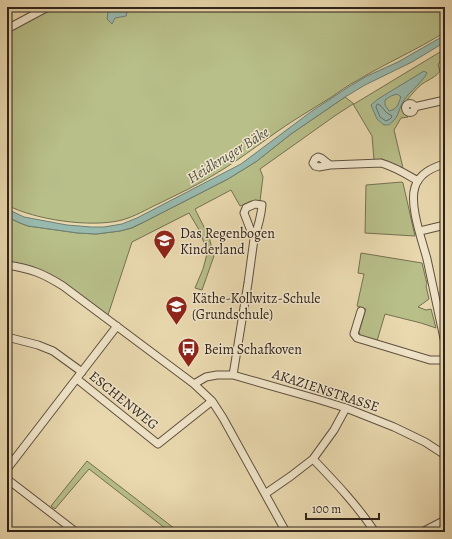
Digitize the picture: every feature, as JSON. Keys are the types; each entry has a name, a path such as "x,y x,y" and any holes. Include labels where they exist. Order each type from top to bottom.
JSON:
{"street":[{"path":"7,29 48,7"},
{"path":"414,107 445,100"},
{"path":"330,165 381,163 402,171 418,182"},
{"path":"445,164 434,167 427,172 415,187 413,197 414,208 445,343"},
{"path":"420,231 445,225"},
{"path":"233,375 254,239"},
{"path":"7,265 27,268 48,277 74,293 194,384 212,401 266,494 286,532"},
{"path":"361,310 354,334 357,338 430,360 441,360 445,358"},
{"path":"7,469 117,326"},
{"path":"7,337 38,345 53,351 82,372"},
{"name":"AKAZIENSTRASSE","path":"194,384 206,377 233,375 346,408 394,427 425,442 445,456"},
{"name":"ESCHENWEG","path":"76,379 158,444 212,401"},
{"path":"266,494 313,459 334,430 346,408"},
{"path":"313,459 344,491 375,532"},
{"path":"7,479 76,532"},
{"path":"422,532 445,520"}],"green space":[{"path":"55,7 102,7 103,10 107,9 108,13 115,18 124,11 122,7 445,7 445,32 424,45 351,84 286,126 227,167 195,185 140,213 122,220 80,223 33,215 7,205 7,33"},
{"path":"445,49 445,56 438,65 440,71 434,77 422,84 407,100 402,109 408,117 401,118 394,130 403,168 382,159 374,160 372,136 353,104 260,169 263,177 260,201 251,201 240,206 231,190 195,209 209,237 214,256 202,290 195,288 203,269 207,254 201,233 189,213 132,242 108,315 49,274 34,268 7,262 7,217 28,226 78,233 96,234 132,228 228,179 257,161 291,134 345,97 354,104"},
{"path":"402,182 415,236 365,233 366,185"},
{"path":"361,253 422,263 429,299 418,307 426,310 431,309 436,328 385,314 377,341 361,337 359,332 366,309 357,306 364,274 358,273"},
{"path":"87,461 179,532 170,532 89,469 55,509 51,506"}],"water":[{"path":"102,7 122,7 124,11 127,12 126,16 115,18 112,24 107,19 107,9 103,10"},
{"path":"445,35 445,42 412,62 365,85 345,97 291,134 257,161 228,179 131,228 96,234 78,233 28,226 7,217 7,209 24,217 67,225 91,227 104,227 122,224 137,218 241,164 312,111 350,86 367,76 398,62"},
{"path":"424,71 427,73 404,100 396,117 389,124 384,125 377,119 371,105 378,99","holes":["397,94 401,97 396,108 389,111 385,105 385,100"]}],"place":[{"name":"Das Regenbogen Kinderland","path":"165,260"},
{"name":"Käthe-Kollwitz-Schule (Grundschule)","path":"176,326"},
{"name":"Beim Schafkoven","path":"189,368"}],"water label":[{"name":"Heidkruger Bäke","path":"228,155"}]}
